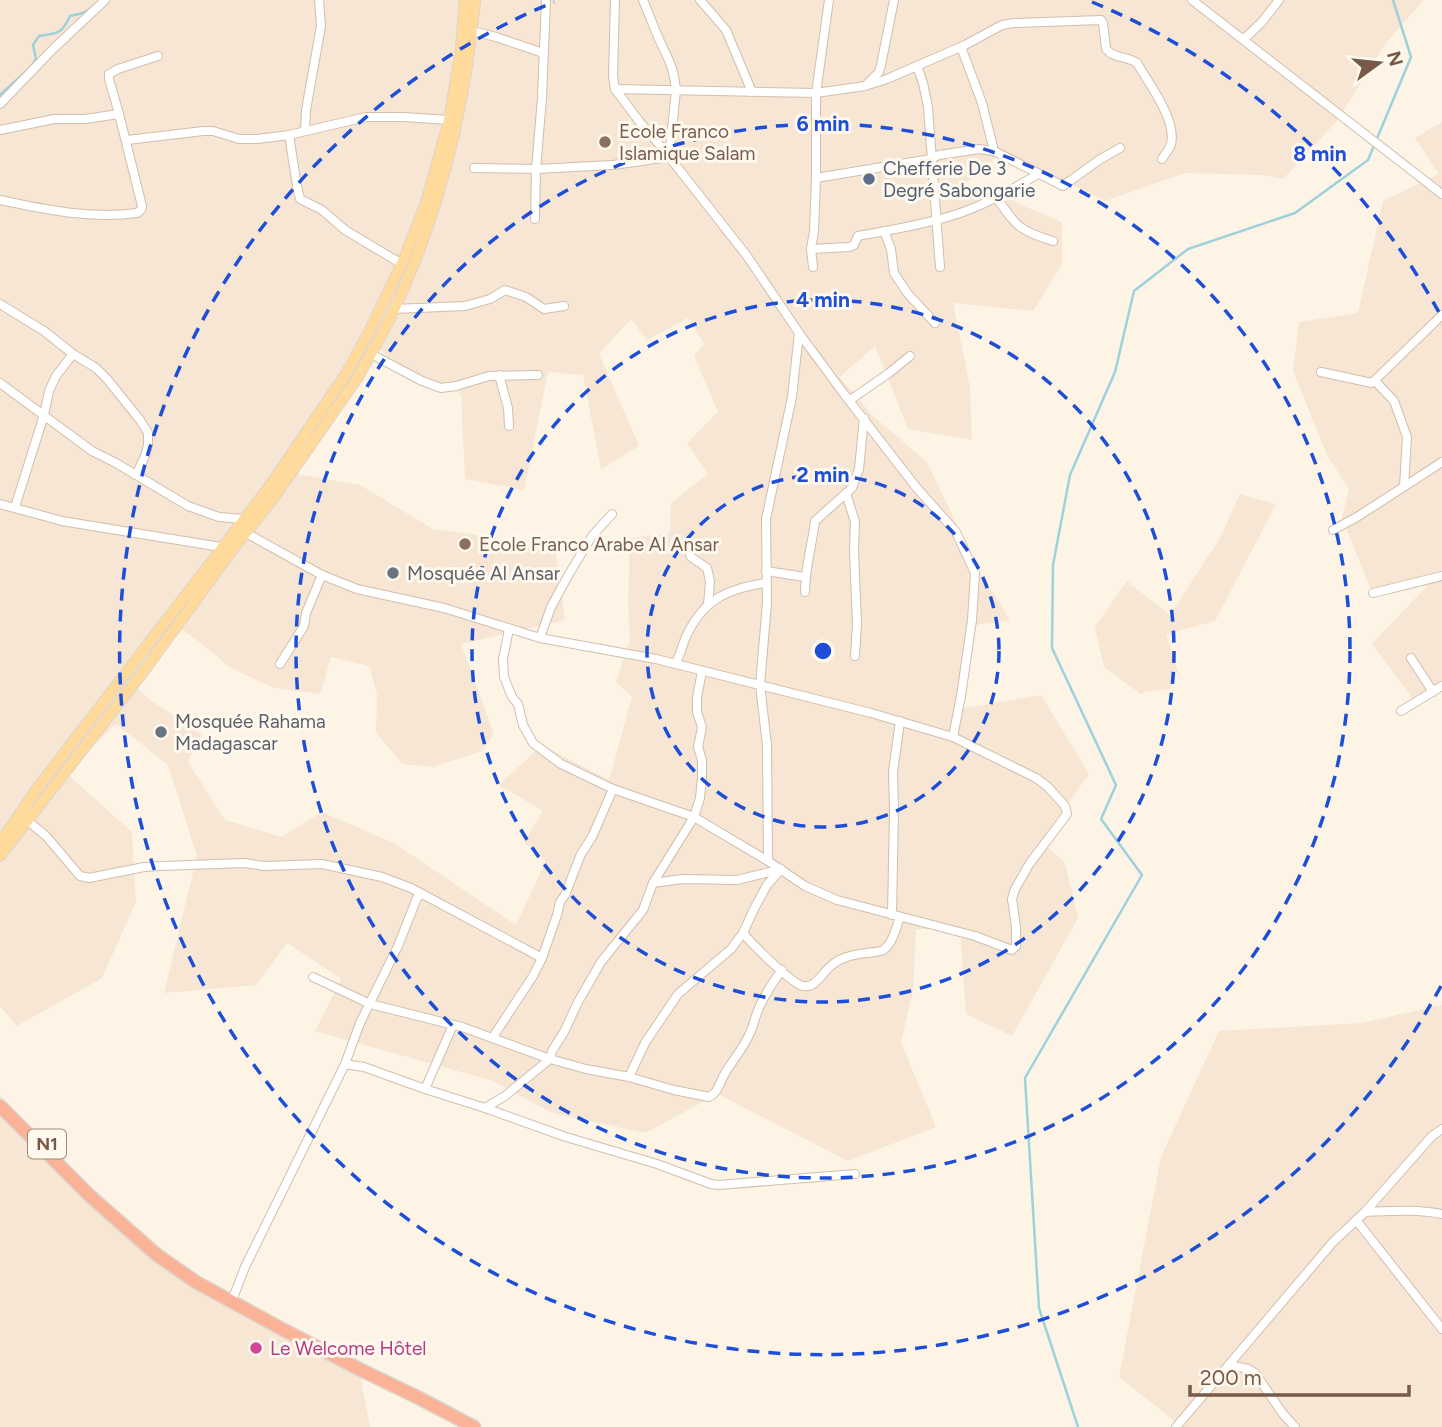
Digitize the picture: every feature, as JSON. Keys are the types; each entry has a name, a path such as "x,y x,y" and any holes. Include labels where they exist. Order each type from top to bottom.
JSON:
{"highway":[{"name":"N1","path":"0,1095 72,1170 90,1196"},
{"name":"N1","path":"0,1106 90,1196 157,1255 196,1282 231,1303 474,1427"}],"main road":[{"path":"0,843 36,790 269,487 346,374 402,264 426,203 449,120 461,49 465,0"},
{"path":"0,856 272,500 358,377 371,354 420,248 442,184 458,121 475,0"}],"street":[{"path":"0,104 105,0"},
{"path":"305,131 306,110 321,26 319,0"},
{"path":"535,219 547,0"},
{"path":"615,0 615,89 747,256 799,333 916,487 956,532 975,573 972,620 953,737"},
{"path":"643,0 672,63 676,91 669,157"},
{"path":"702,0 726,30 752,92"},
{"path":"813,267 811,249 816,178 816,93 829,0"},
{"path":"865,86 879,72 894,0"},
{"path":"1192,0 1442,194"},
{"path":"1244,39 1279,0"},
{"path":"615,89 816,93 865,86 887,79 961,47 1002,25 1101,20 1106,49 1116,56 1137,63 1166,113 1171,130 1171,144 1162,159"},
{"path":"472,32 543,53"},
{"path":"961,47 982,103 994,151"},
{"path":"0,200 92,216 137,213 141,210 127,140 109,74 158,56"},
{"path":"917,66 928,107 940,267"},
{"path":"879,72 887,79"},
{"path":"0,130 46,120 85,119 119,114"},
{"path":"127,140 202,131 213,131 239,139 257,139 289,135 366,117 449,120"},
{"path":"289,135 300,199 322,210 345,230 402,264"},
{"path":"816,178 979,149 994,151 1059,185 1066,186 1099,160 1120,148"},
{"path":"474,168 536,169 613,165 669,157"},
{"path":"811,249 849,247 854,245 858,236 957,214 1038,174"},
{"path":"996,197 1013,222 1030,234 1053,241"},
{"path":"884,231 891,249 894,273 908,294 935,323"},
{"path":"394,309 465,306 490,299 505,290 526,297 544,309 564,306"},
{"path":"0,304 96,368 140,420 148,433 148,444 136,475"},
{"path":"1321,372 1368,383 1375,381 1442,315"},
{"path":"768,861 768,745 760,685 767,603 766,519 792,397 799,333"},
{"path":"15,508 52,383 73,354"},
{"path":"371,354 422,381 440,387 456,386 489,376 538,375"},
{"path":"850,400 910,356"},
{"path":"499,375 508,408 509,426"},
{"path":"1375,381 1394,401 1407,437 1404,486"},
{"path":"0,383 92,451 188,506 219,517 244,519"},
{"path":"805,592 815,521 852,488 859,469 864,418"},
{"path":"1332,530 1442,462"},
{"path":"846,493 855,522 855,656"},
{"path":"0,504 62,521 233,549"},
{"path":"540,638 551,607 586,545 612,514"},
{"path":"246,533 322,575 357,589 444,608 540,638 656,659 900,721 953,737 1036,778 1065,806 1067,814 1030,863 1015,889 1012,899 1016,946 1014,949 1008,949 975,936 837,900 805,886 694,817 613,789 561,764 533,743 504,677 503,659 509,629"},
{"path":"686,544 691,557 707,568 710,581 708,605"},
{"path":"766,572 805,577"},
{"path":"280,664 304,626 306,613 322,575"},
{"path":"1373,593 1442,576"},
{"path":"675,664 685,639 702,610 729,592 766,583"},
{"path":"1411,658 1433,692"},
{"path":"485,1108 505,1096 550,1059 601,962 643,910 653,883 694,817 702,778 702,760 698,747 702,727 697,712 697,698 702,671"},
{"path":"1401,711 1442,686"},
{"path":"743,933 757,950 802,986 808,986 819,979 832,964 857,954 882,951 889,944 896,916 893,772 900,721"},
{"path":"493,1037 542,958 560,902 613,789"},
{"path":"27,820 46,836 80,876 89,878 162,866 322,864 382,877 422,894 542,958"},
{"path":"653,883 682,879 737,880 781,869"},
{"path":"629,1077 645,1044 678,994 731,948 743,933 767,885 781,869"},
{"path":"231,1303 244,1267 345,1065 360,1023 398,946 417,898 422,894"},
{"path":"313,977 370,1004 493,1037 550,1059 709,1097 713,1096 741,1051 768,989 782,970"},
{"path":"425,1089 453,1025"},
{"path":"345,1065 364,1067 711,1184 855,1174"},
{"path":"1176,1427 1333,1242 1365,1212 1432,1136 1442,1129"},
{"path":"1365,1212 1416,1210 1442,1214"},
{"path":"1356,1220 1442,1329"},
{"path":"1229,1365 1255,1373 1295,1427"}],"shaded area":[{"path":"0,0 1424,0 1386,43 1336,122 1283,179 1263,175 1185,173 1105,201 1003,151 965,184 964,199 995,190 1021,205 1062,222 1062,264 1033,311 953,303 970,387 972,440 908,429 875,346 840,377 872,415 927,462 979,571 1010,620 976,625 960,709 1041,695 1089,774 1041,841 1065,863 1078,918 1012,1036 966,1014 960,929 916,929 913,990 901,1042 936,1127 848,1161 718,1094 645,1133 552,1113 493,1081 315,1031 341,979 287,943 256,985 164,993 197,856 168,765 116,724 65,772 132,832 136,902 102,978 17,1026 0,1006","holes":["688,318 704,344 694,356 718,412 687,443 708,474 671,503 670,533 630,538 630,641 616,682 632,697 609,780 542,745 499,785 543,811 524,842 546,861 516,925 394,843 322,812 281,837 225,820 188,762 202,734 147,698 133,684 176,627 196,639 231,668 274,688 320,694 331,657 369,666 377,694 376,732 402,764 433,767 482,751 494,734 461,644 565,620 556,554 478,535 433,529 360,485 291,473 376,345 392,361 461,394 465,479 524,490 548,372 583,375 601,469 639,446 599,354 631,319 647,340"]},
{"path":"1442,122 1442,692 1413,699 1372,644 1428,585 1371,590 1342,518 1349,489 1327,455 1293,371 1299,322 1358,313 1383,201 1439,174 1415,138"},
{"path":"1240,494 1276,504 1215,621 1166,634 1178,671 1170,689 1143,692 1142,695 1104,667 1095,627 1127,581 1170,615 1220,538"},
{"path":"1442,1005 1442,1427 1182,1427 1119,1377 1161,1157 1219,1031 1362,1023"},
{"path":"0,1095 157,1255 359,1369 370,1427 0,1427"}],"waterway":[{"path":"1078,1427 1039,1308 1025,1078 1142,875 1101,819 1116,785 1052,648 1053,565 1070,475 1115,372 1134,291 1188,249 1295,213 1368,160 1411,57 1393,0"},
{"path":"0,95 30,68 36,59 33,45 39,36 59,32 70,16 92,8"}],"place":[{"name":"Ecole Franco Islamique Salam","path":"605,142"},
{"name":"Chefferie De 3 Degré Sabongarie","path":"869,179"},
{"name":"Ecole Franco Arabe Al Ansar","path":"465,544"},
{"name":"Mosquée Al Ansar","path":"393,573"},
{"name":"Mosquée Rahama Madagascar","path":"161,732"},
{"name":"Le Welcome Hôtel","path":"256,1348"}]}
